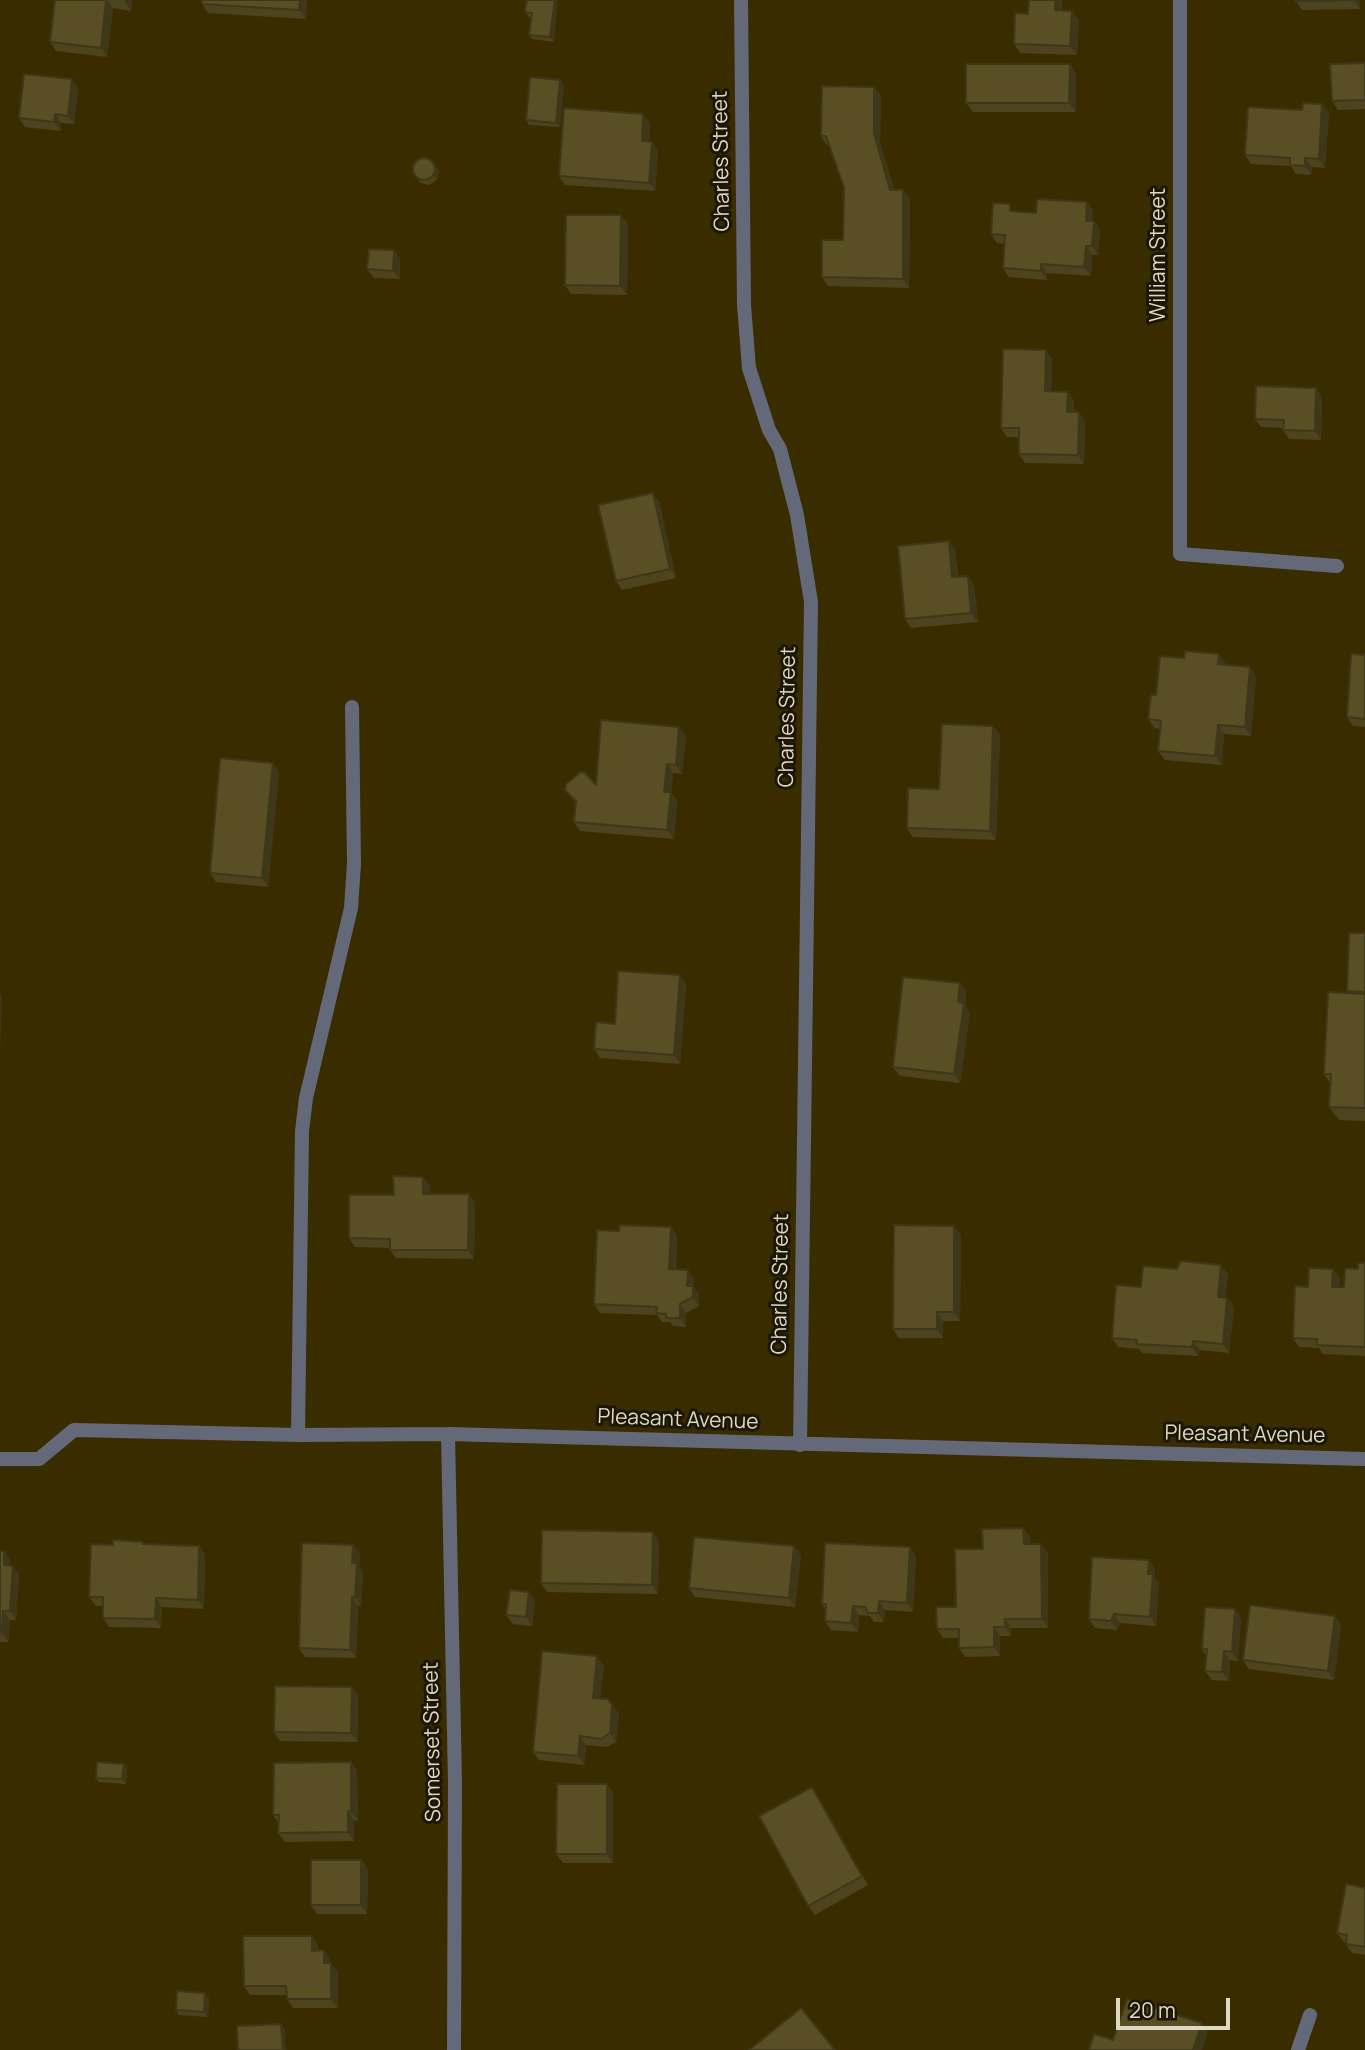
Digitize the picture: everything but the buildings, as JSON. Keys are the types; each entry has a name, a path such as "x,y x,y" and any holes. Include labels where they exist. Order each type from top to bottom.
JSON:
{"street":[{"name":"Charles Street","path":"741,0 744,305 749,368 769,430 780,450 797,515 811,602 800,1445"},
{"name":"William Street","path":"1180,0 1180,554 1337,566"},
{"path":"298,1435 302,1132 306,1098 351,908 354,864 352,706"},
{"name":"Pleasant Avenue","path":"0,1459 39,1459 74,1430 298,1435 448,1434 1365,1459"},
{"name":"Somerset Street","path":"448,1434 456,1783 454,2050"},
{"path":"1298,2050 1310,2015"}]}
